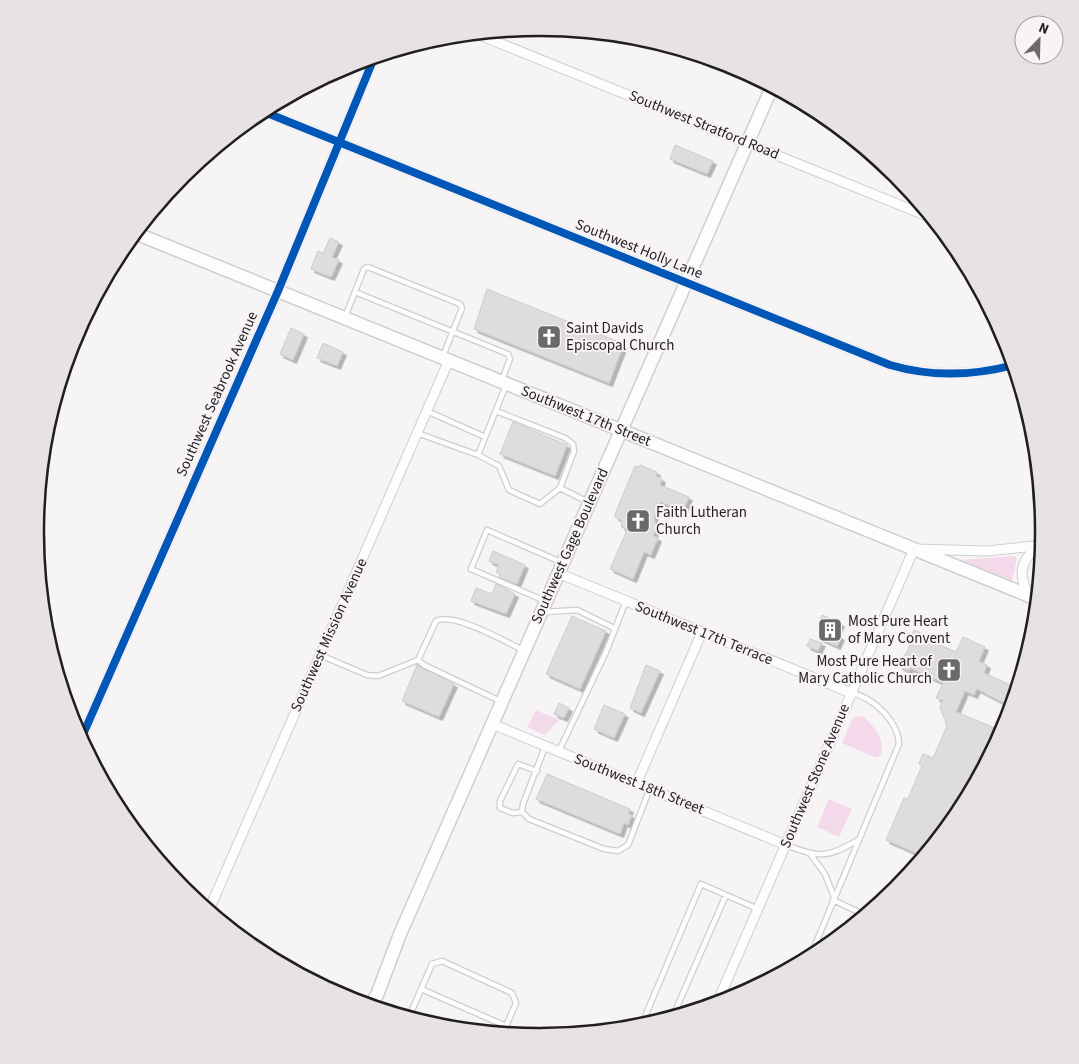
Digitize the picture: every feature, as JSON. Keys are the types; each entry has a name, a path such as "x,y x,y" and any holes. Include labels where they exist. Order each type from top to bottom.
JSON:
{"main road":[{"name":"Southwest Gage Boulevard","path":"374,999 381,986 400,934 524,650 769,93"},
{"name":"Southwest 17th Street","path":"142,236 1031,596"}],"street":[{"name":"Southwest Stratford Road","path":"489,39 918,212"},
{"name":"Southwest Seabrook Avenue","path":"85,730 278,291 338,141 370,67"},
{"name":"Southwest Holly Lane","path":"272,115 901,368 948,374 974,373 1007,366"},
{"name":"Southwest Mission Avenue","path":"212,904 418,433 446,359"},
{"path":"914,549 987,551 1035,546"},
{"name":"Southwest Stone Avenue","path":"724,992 758,909 914,549"},
{"path":"1031,595 1024,585 1022,569 1026,556 1034,549"},
{"name":"Southwest 17th Terrace","path":"560,568 626,601 851,693"},
{"path":"637,782 702,632"},
{"name":"Southwest 18th Street","path":"492,724 637,782 786,845"}],"lane":[{"path":"345,318 364,269 368,267 460,304 462,308 446,359"},
{"path":"355,292 508,354 510,359 496,411 478,455"},
{"path":"427,411 485,437"},
{"path":"418,433 478,455 499,466 509,490 540,504 560,488 574,451 570,440 496,411"},
{"path":"560,488 589,502"},
{"path":"560,568 487,530 471,570 543,607 554,610 577,610 614,628"},
{"path":"559,751 606,652 626,601"},
{"path":"320,655 367,675 378,676 418,660 436,621 441,619 454,619 524,650"},
{"path":"418,660 424,666 502,702"},
{"path":"815,944 899,744 899,737 875,703 851,693"},
{"path":"522,812 523,804 546,745"},
{"path":"536,771 518,764 500,801 500,808 522,812 529,819 604,849 618,851 628,845 650,788"},
{"path":"786,845 812,855 828,854 860,839"},
{"path":"812,855 825,874 833,899 858,911"},
{"path":"645,1016 701,884 758,909"},
{"path":"677,1008 726,895"},
{"path":"412,1011 432,964 442,961 512,993 516,1003 506,1026 422,989"}],"shaded area":[{"path":"1014,556 1017,558 1012,581 961,560"},
{"path":"536,710 559,720 545,735 527,727"},
{"path":"862,716 875,729 881,740 882,752 879,757 842,743 852,719"},
{"path":"829,799 852,809 839,837 817,827"}],"building":[{"path":"675,145 713,161 707,174 670,159"},
{"path":"330,238 339,242 332,257 339,260 331,277 311,269 318,251 323,253"},
{"name":"Saint Davids Episcopal Church","path":"487,289 624,344 609,383 474,329"},
{"path":"291,328 304,334 293,360 280,354"},
{"path":"323,343 343,352 337,366 317,358"},
{"path":"513,422 567,445 555,476 500,454"},
{"name":"Faith Lutheran Church","path":"640,465 657,472 656,476 662,479 660,485 689,497 683,511 661,502 654,517 656,530 653,536 658,538 651,555 644,552 633,579 610,569 628,528 622,528 621,520 615,517 615,514 635,466 639,467"},
{"path":"493,551 525,565 517,584 499,577 500,574 496,572 499,565 489,561"},
{"path":"496,584 515,594 506,614 471,601 476,588 492,594"},
{"name":"Most Pure Heart of Mary Convent","path":"822,615 841,623 836,634 841,637 837,646 819,638 825,625 819,622"},
{"path":"572,616 606,631 580,689 546,674"},
{"path":"914,630 925,635 923,638 956,652 963,637 985,647 979,661 987,665 984,673 1011,685 1005,704 977,689 974,695 965,691 956,712 995,728 969,780 933,834 917,853 886,840 904,798 908,799 922,765 919,764 923,754 933,758 947,726 940,707 943,700 936,698 943,683 910,668 909,671 899,666 913,640 910,639"},
{"path":"810,639 822,643 818,651 807,646"},
{"path":"417,665 454,684 439,717 402,701"},
{"path":"646,665 660,671 641,713 630,708"},
{"path":"559,703 569,708 564,718 554,714"},
{"path":"604,705 625,714 614,738 594,729"},
{"path":"547,774 630,809 628,814 632,815 628,825 624,823 620,834 536,799"}],"cycle path":[{"path":"85,730 278,291 371,66"},
{"path":"272,115 890,365 921,372 952,374 1007,367"}],"place":[{"name":"Saint Davids Episcopal Church","path":"549,337"},
{"name":"Faith Lutheran Church","path":"638,521"},
{"name":"Most Pure Heart of Mary Convent","path":"830,630"},
{"name":"Most Pure Heart of Mary Catholic Church","path":"949,670"}]}
